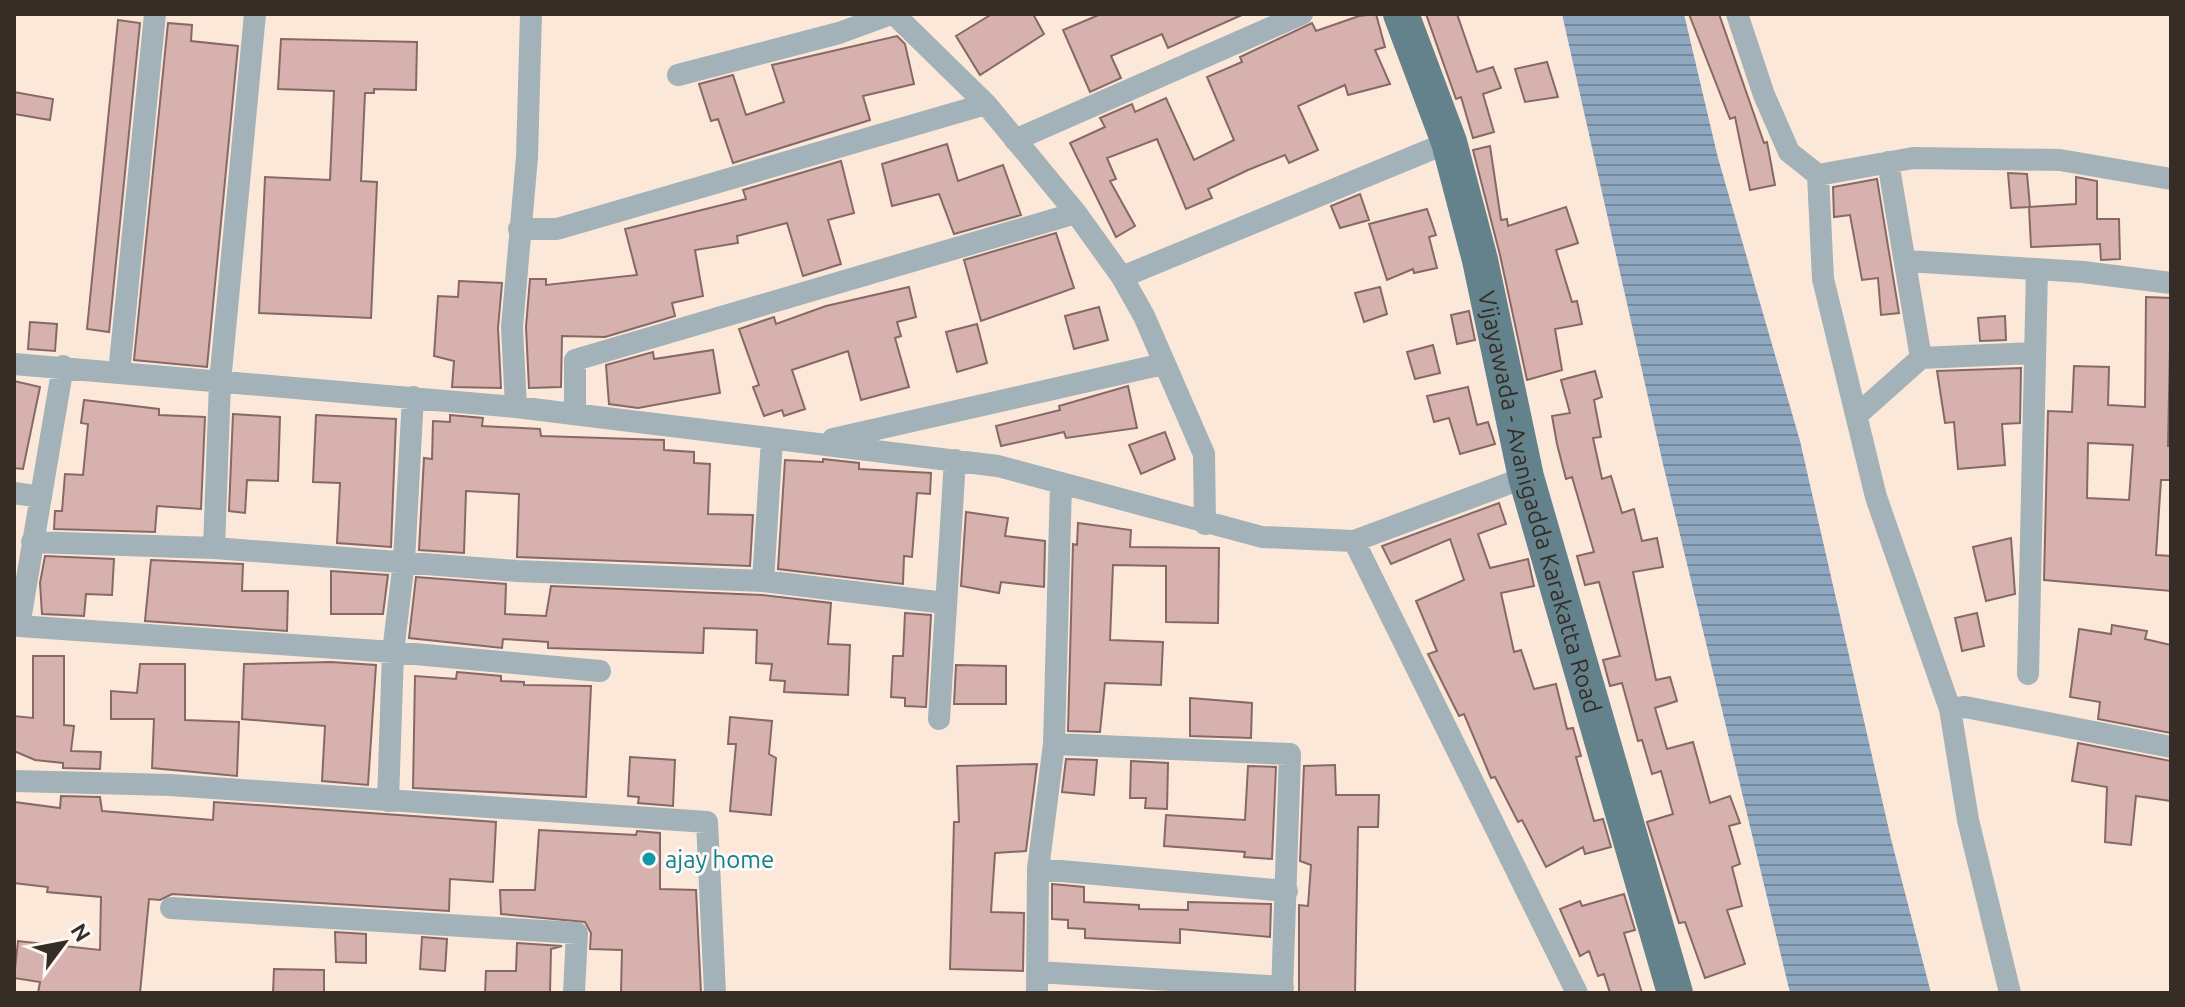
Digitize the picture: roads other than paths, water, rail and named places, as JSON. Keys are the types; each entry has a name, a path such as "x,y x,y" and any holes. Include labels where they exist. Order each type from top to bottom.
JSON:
{"main road":[{"name":"Vijayawada - Avanigadda Karakatta Road","path":"1401,14 1449,142 1480,260 1526,477 1675,993"}],"street":[{"path":"119,373 155,14"},
{"path":"214,548 220,382 255,14"},
{"path":"516,407 512,327 527,157 531,14"},
{"path":"678,75 839,33 892,14 986,104 1076,213 1122,277 1144,316 1204,454 1205,524"},
{"path":"1015,140 1302,14"},
{"path":"1737,14 1764,95 1789,152 1818,175 1823,279 1876,497 1950,709 1968,820 2010,993"},
{"path":"519,229 557,229 986,104"},
{"path":"1122,277 1449,142"},
{"path":"1818,175 1913,158 2060,160 2171,179"},
{"path":"1888,162 1921,358"},
{"path":"575,414 575,360 1076,213"},
{"path":"1907,261 2037,269 2171,283"},
{"path":"2028,674 2037,269"},
{"path":"1857,415 1921,358 2033,353"},
{"path":"14,364 516,407 955,460 998,466 1262,537 1354,541 1526,477"},
{"path":"816,443 1163,364"},
{"path":"63,366 41,497 18,599 16,634 393,652 600,671"},
{"path":"388,801 393,652 404,561 413,397"},
{"path":"763,581 772,440"},
{"path":"939,719 955,460"},
{"path":"1054,744 1290,754 1282,990 1037,983 1038,869 1054,744 1061,484"},
{"path":"14,493 41,497"},
{"path":"1354,541 1577,993"},
{"path":"32,542 214,548 517,571 763,581 945,603"},
{"path":"1950,709 1965,707 2171,747"},
{"path":"14,781 170,785 707,822 715,993"},
{"path":"1038,869 1287,891"},
{"path":"171,908 577,933 574,993"}],"water":[{"path":"1562,14 1684,14 1718,158 1800,441 1891,839 1931,993 1790,993 1663,464"}],"place":[{"name":"ajay home","path":"649,859"}]}
